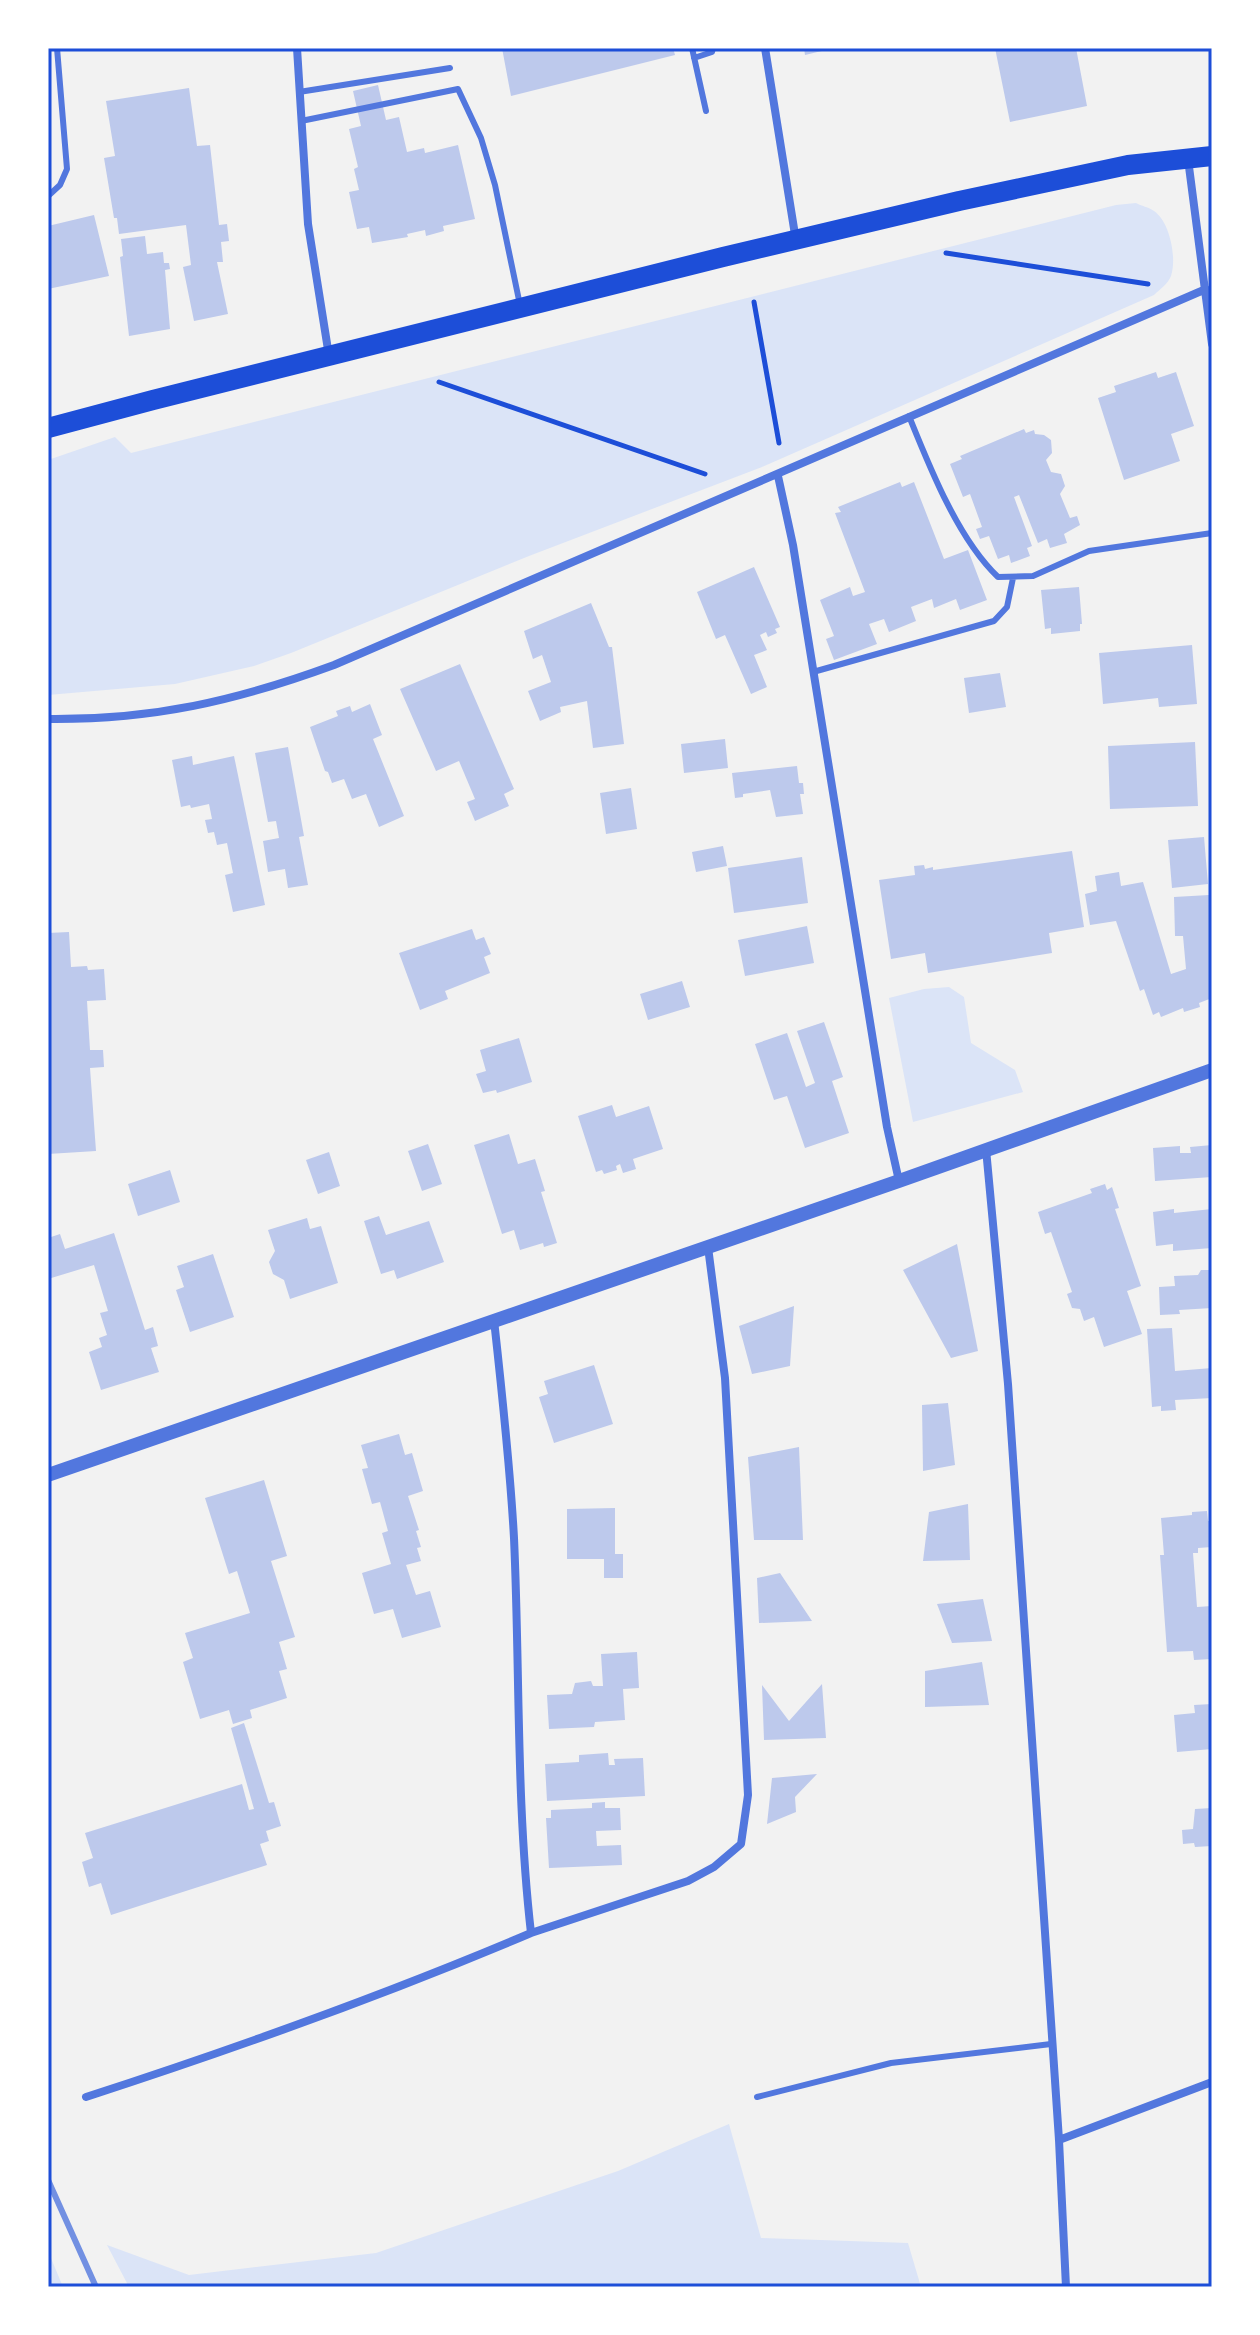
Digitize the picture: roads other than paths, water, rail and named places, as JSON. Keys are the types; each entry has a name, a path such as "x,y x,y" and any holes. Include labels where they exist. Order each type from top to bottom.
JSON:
{"main road":[{"path":"48,428 959,201 1128,165 1212,156"}],"street":[{"path":"297,48 308,224 329,357"},
{"path":"765,48 796,241"},
{"path":"1187,158 1212,344"},
{"path":"48,719 158,713 266,690 334,665 1206,289"},
{"path":"778,476 793,545 884,1112 899,1181"},
{"path":"48,1475 1212,1070"},
{"path":"986,1149 1008,1384 1059,2140 1066,2287"},
{"path":"86,2097 209,2057 376,1996 531,1933 688,1881 714,1867 741,1844 748,1795 725,1378 708,1247"},
{"path":"494,1319 514,1537 521,1821 531,1933"},
{"path":"1059,2140 1212,2082"}],"lane":[{"path":"48,196 60,185 67,169 57,48"},
{"path":"692,48 706,111"},
{"path":"694,58 712,52 713,48"},
{"path":"299,92 450,68"},
{"path":"301,121 458,89 481,138 495,185 520,309"},
{"path":"909,416 938,484 981,560 998,577 1033,576 1089,551 1212,533"},
{"path":"813,672 994,621 1007,607 1013,578"},
{"path":"757,2097 891,2063 1051,2044"}],"railway":[{"path":"48,2180 96,2287"}]}
